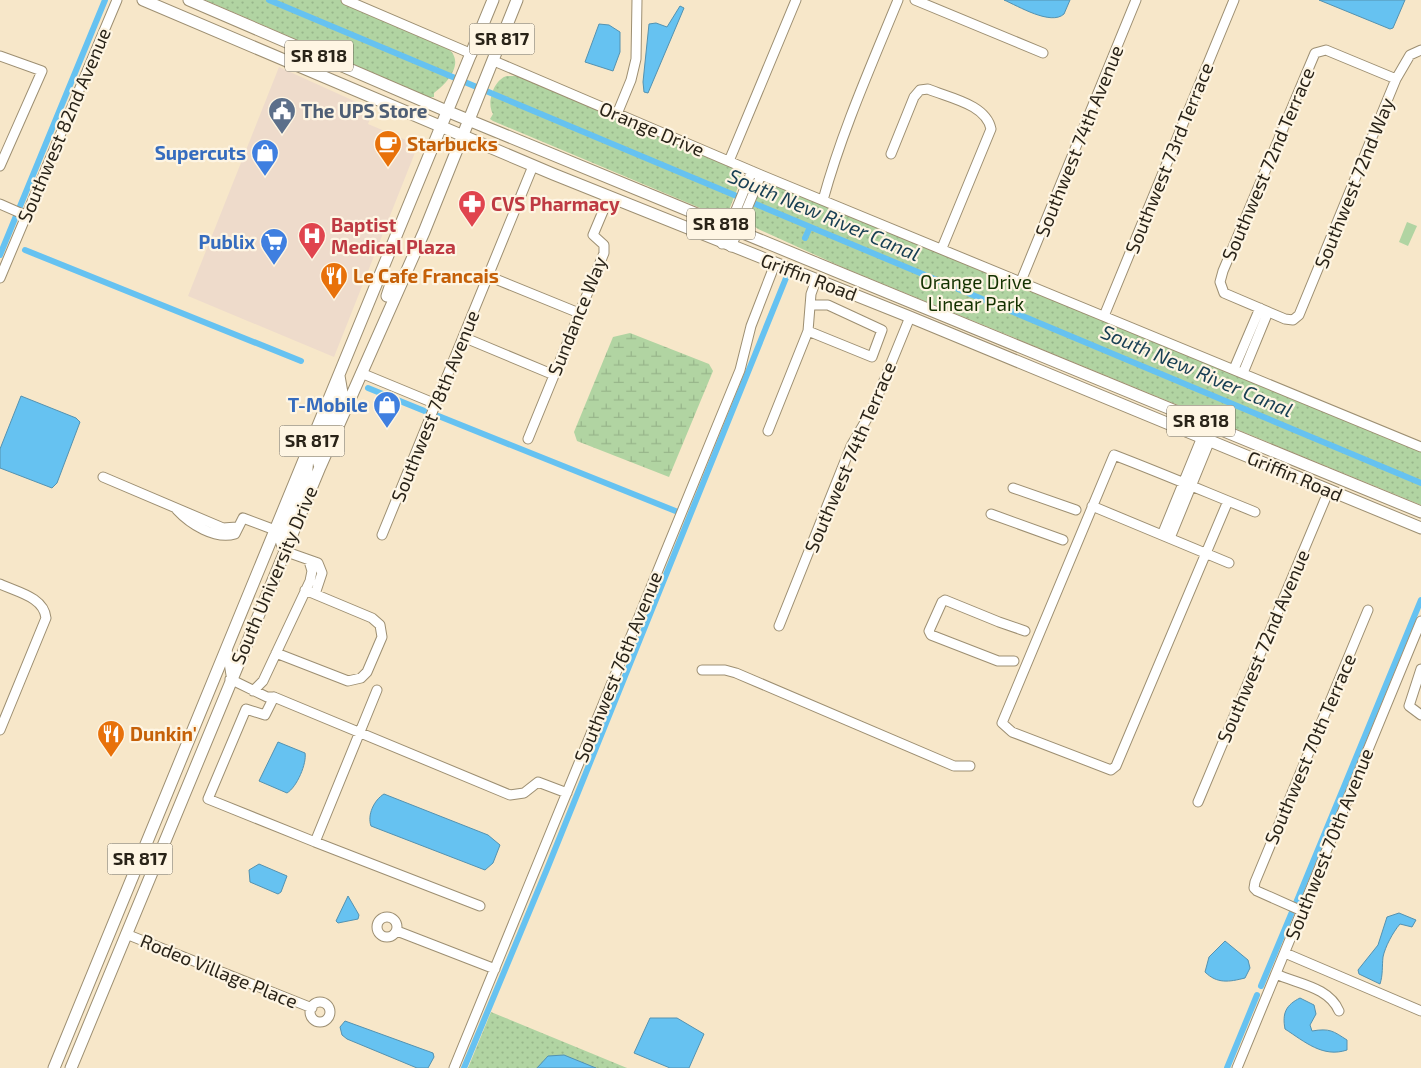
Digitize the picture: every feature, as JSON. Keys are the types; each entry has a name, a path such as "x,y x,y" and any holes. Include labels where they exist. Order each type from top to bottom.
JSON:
{"main road":[{"name":"Griffin Road","path":"144,0 609,198 891,309 1421,528"},
{"name":"Griffin Road","path":"189,0 468,120 1421,512"},
{"name":"South University Drive","path":"54,1068 312,439 456,96 493,0"},
{"name":"South University Drive","path":"71,1068 284,551 424,232 517,0"},
{"path":"363,370 368,342 392,285 391,279 381,274"},
{"path":"891,309 903,306 908,300"},
{"path":"910,317 917,312 932,310"},
{"path":"320,467 316,455 342,393 339,376"},
{"path":"284,551 281,540 306,479 312,439"},
{"path":"199,756 197,746 199,739 220,686 217,674"},
{"path":"169,828 168,812 185,768 186,748"},
{"path":"131,920 135,893 154,844 155,838 152,832"},
{"path":"62,1068 71,1046 76,1014"}],"street":[{"name":"Southwest 82nd Avenue","path":"0,278 117,0"},
{"path":"346,0 472,54"},
{"path":"617,114 631,80 636,59 637,0"},
{"path":"729,161 796,0"},
{"path":"823,200 848,122 898,0"},
{"path":"915,0 1043,53"},
{"name":"Southwest 74th Avenue","path":"1021,281 1136,0"},
{"name":"Southwest 73rd Terrace","path":"1104,316 1234,0"},
{"name":"Southwest 72nd Terrace","path":"1264,310 1224,293 1220,282 1311,59 1320,50 1326,50 1396,79"},
{"name":"Southwest 72nd Way","path":"1264,310 1292,320 1302,312 1396,79 1410,55 1421,50"},
{"path":"0,56 42,72 0,166"},
{"name":"Orange Drive","path":"494,61 757,173 1421,447"},
{"path":"891,154 914,97 920,90 928,89 979,109 989,119 991,129 942,248"},
{"name":"Southwest 78th Avenue","path":"382,535 533,166"},
{"path":"727,245 757,173"},
{"name":"Sundance Way","path":"528,438 605,249 604,245 594,235 609,198"},
{"path":"3,205 25,215"},
{"name":"Southwest 76th Avenue","path":"454,1068 740,370 751,326 775,264"},
{"path":"488,276 579,313"},
{"path":"768,431 808,331 816,280"},
{"path":"808,331 872,357 882,330 828,305 811,305"},
{"path":"1238,371 1264,310"},
{"name":"Southwest 74th Terrace","path":"779,626 851,446 872,410 910,317"},
{"path":"463,337 554,375"},
{"path":"363,370 436,404"},
{"path":"1166,537 1206,439"},
{"path":"1228,501 1116,766 1112,770 1012,732 1002,723 1114,455 1188,484 1255,512"},
{"path":"103,477 173,506 202,524 229,536 235,534 243,518 275,530"},
{"path":"1012,488 1076,510"},
{"name":"Southwest 72nd Avenue","path":"1198,802 1329,490"},
{"path":"1092,506 1229,563"},
{"path":"991,514 1063,540"},
{"path":"255,689 276,653 305,590 322,573 314,561 309,561 284,551"},
{"path":"305,590 304,582 309,561"},
{"path":"314,582 315,594"},
{"path":"0,584 40,602 45,610 46,618 0,730"},
{"path":"276,653 348,681 361,678 367,672 382,637 380,625 372,618 305,590"},
{"path":"1014,661 998,661 931,635 930,631 942,602 945,600 999,622 1025,630"},
{"name":"Southwest 70th Terrace","path":"1302,911 1254,888 1368,610"},
{"name":"Southwest 70th Avenue","path":"1237,1068 1421,621"},
{"path":"227,650 232,676 255,689 271,693 271,697 265,715 260,715 246,709 208,799 480,906"},
{"path":"1421,669 1409,706 1421,715"},
{"path":"702,670 725,670 736,673 954,766 970,766"},
{"path":"314,842 377,690"},
{"path":"271,697 510,795 524,793 538,782 567,793"},
{"path":"397,931 495,969"},
{"name":"Rodeo Village Place","path":"126,934 312,1008"},
{"path":"1285,952 1421,1010"},
{"path":"1276,974 1328,994 1335,1001 1340,1011"}],"shaded area":[{"path":"279,67 374,110 368,124 418,145 334,357 188,296"}],"green space":[{"path":"205,0 340,0 447,48 455,59 455,65 445,84 434,93 434,97 429,97"},
{"path":"507,76 517,76 737,170 742,177 729,210 723,215 712,213 493,121 490,119 493,114 490,104 492,92 498,82"},
{"name":"Orange Drive Linear Park","path":"771,184 1421,451 1421,505 842,267 758,229 750,223 750,214 761,188"},
{"path":"1407,222 1417,226 1408,246 1399,242"},
{"path":"630,333 709,364 713,371 669,477 577,441 574,432 613,337"},
{"path":"491,1012 627,1068 468,1068"}],"water":[{"path":"1004,0 1070,0 1064,14 1051,18 1034,14"},
{"path":"1319,0 1405,0 1393,28 1390,29"},
{"path":"680,6 684,8 648,93 644,92 643,82 649,24 656,23 667,27"},
{"path":"599,24 609,25 620,32 620,52 613,71 585,62"},
{"path":"21,396 76,418 80,422 57,483 52,488 0,468 0,449"},
{"path":"278,742 305,753 300,774 294,786 287,793 259,781"},
{"path":"384,794 488,835 500,845 493,863 485,870 371,826 372,808"},
{"path":"259,864 287,876 281,892 278,894 250,882 249,870"},
{"path":"348,896 359,915 358,919 338,923 336,921"},
{"path":"1399,913 1416,920 1412,927 1400,924 1392,935 1383,957 1380,984 1359,974 1358,970 1378,945 1387,917"},
{"path":"1225,941 1248,960 1250,968 1245,978 1224,981 1214,979 1205,972 1209,957"},
{"path":"1300,998 1314,1005 1316,1014 1310,1025 1312,1031 1327,1030 1338,1034 1347,1040 1347,1050 1330,1052 1322,1050 1285,1029 1284,1018 1286,1010"},
{"path":"650,1018 677,1018 704,1034 689,1068 670,1068 634,1053"},
{"path":"345,1021 433,1053 434,1057 428,1068 417,1068 347,1039 342,1035 340,1027"},
{"path":"564,1055 596,1068 537,1068 548,1056"}],"waterway":[{"path":"0,255 105,0"},
{"name":"South New River Canal","path":"269,0 1421,483"},
{"path":"805,238 810,227"},
{"path":"25,250 301,361"},
{"path":"464,1068 547,869 786,278"},
{"path":"368,388 427,412"},
{"path":"436,415 678,512"},
{"path":"1296,903 1421,600"},
{"path":"1261,986 1292,912"},
{"path":"1227,1068 1257,995"}],"place":[{"name":"The UPS Store","path":"282,135"},
{"name":"Starbucks","path":"388,168"},
{"name":"Supercuts","path":"265,177"},
{"name":"CVS Pharmacy","path":"472,228"},
{"name":"Baptist Medical Plaza","path":"312,260"},
{"name":"Publix","path":"274,266"},
{"name":"Le Cafe Francais","path":"334,300"},
{"name":"T-Mobile","path":"387,429"},
{"name":"Dunkin'","path":"111,758"}]}
